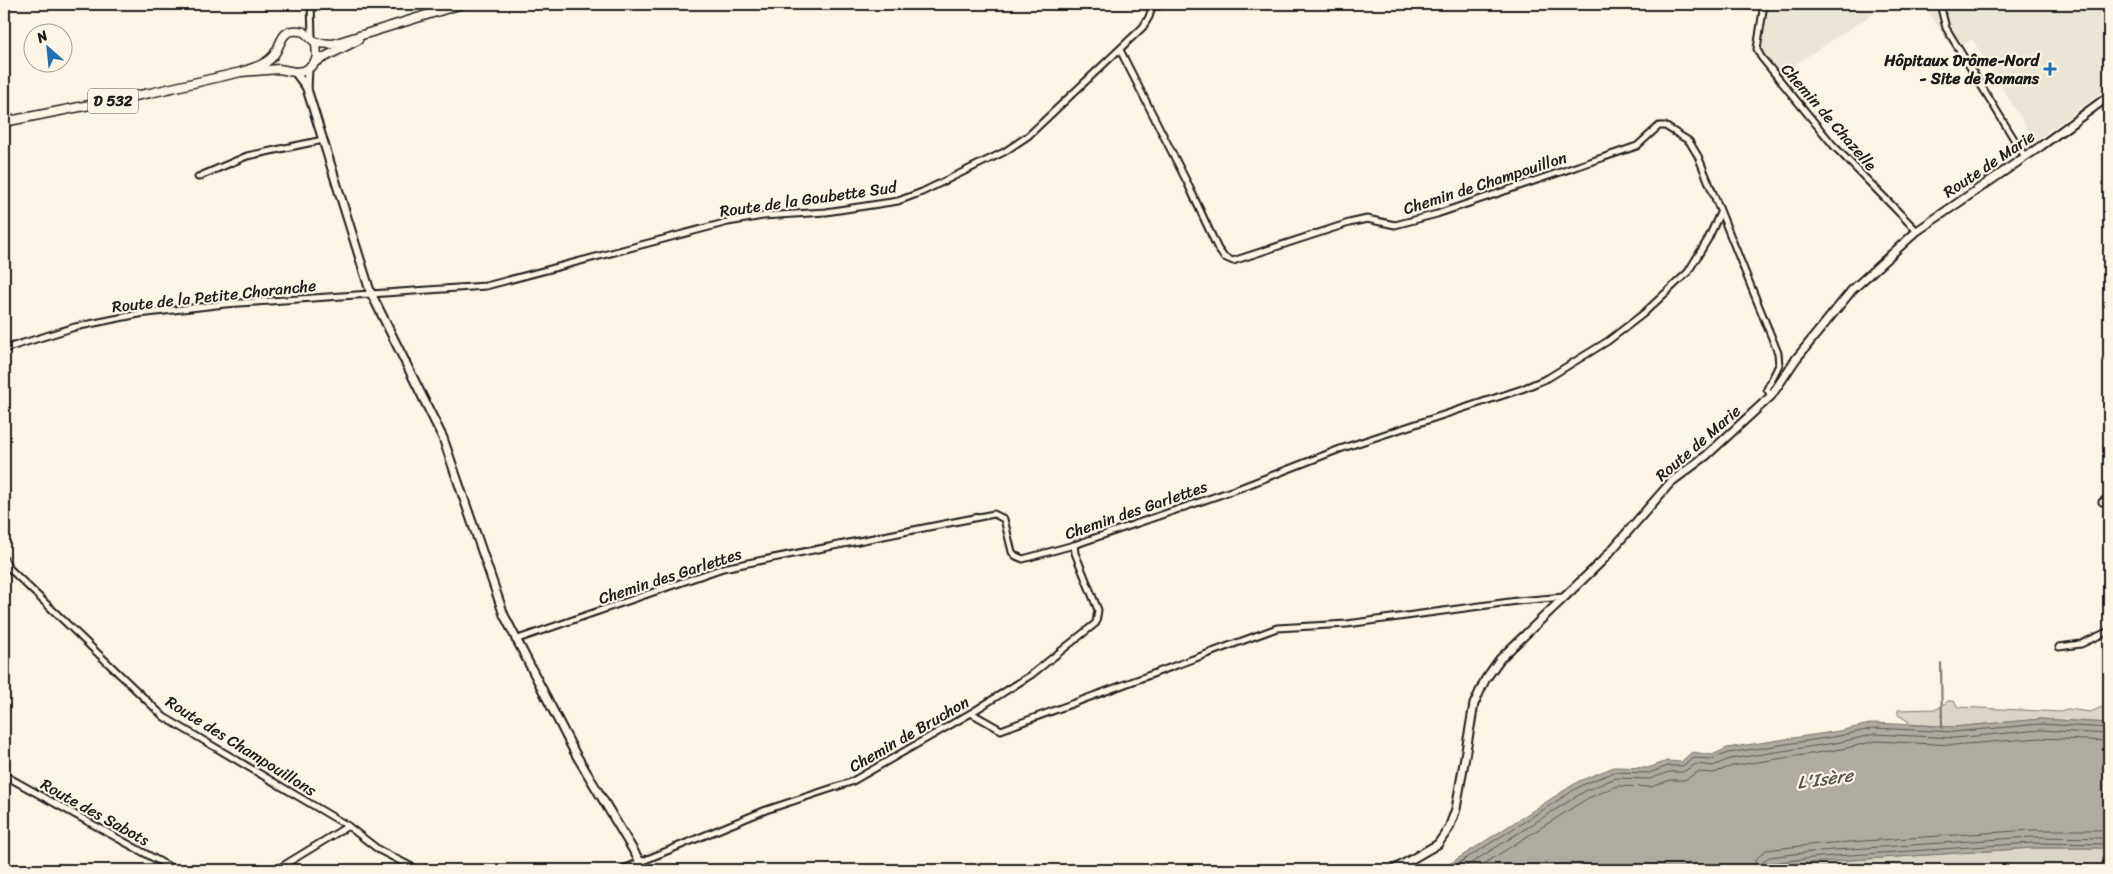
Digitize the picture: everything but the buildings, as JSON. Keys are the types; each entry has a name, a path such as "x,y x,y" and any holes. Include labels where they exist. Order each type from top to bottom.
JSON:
{"main road":[{"path":"376,32 315,62 308,69 295,72 285,69 278,61 276,50 284,36 300,31 314,40 333,44 462,4"},
{"path":"314,40 318,52 315,62"},
{"name":"D 532","path":"241,72 268,60 276,50"},
{"name":"D 532","path":"4,122 241,72 285,69"}],"street":[{"path":"310,4 314,40"},
{"path":"1153,4 1159,6 1167,4"},
{"name":"Route de la Goubette Sud","path":"371,294 486,286 728,222 763,216 826,212 898,200 922,192 1004,152 1020,141 1143,27 1149,17 1153,4"},
{"name":"Chemin de Chazelle","path":"1764,4 1758,50 1761,57 1833,145 1917,231"},
{"path":"1940,4 1946,28 2025,157"},
{"path":"300,31 311,19"},
{"name":"Chemin de Champouillon","path":"1120,50 1183,174 1218,249 1224,257 1233,261 1349,223 1367,219 1395,224 1437,214 1637,146 1660,126 1665,126 1689,140 1698,156 1720,213"},
{"path":"308,69 307,88 371,294 443,438 504,615 515,640 575,754 643,867 621,870"},
{"path":"295,72 307,88"},
{"name":"Route de Marie","path":"1393,870 1424,854 1438,844 1445,836 1456,809 1474,704 1485,680 1500,659 1567,597 1603,560 1671,482 1707,455 1771,396 1796,359 1852,290 1917,231 2025,157 2109,96"},
{"path":"198,177 247,156 322,140"},
{"path":"1720,213 1778,353 1779,365 1767,389 1771,396"},
{"name":"Chemin des Garlettes","path":"515,640 723,568 994,514 1004,520 1012,552 1023,559 1074,546 1240,488 1340,449 1522,389 1548,378 1608,341 1643,314 1688,272 1708,239 1720,213"},
{"name":"Route de la Petite Choranche","path":"4,349 75,327 140,314 371,294"},
{"path":"2102,502 2109,498"},
{"name":"Chemin de Bruchon","path":"643,867 766,810 851,782 971,713 1031,674 1096,622 1098,610 1075,553 1074,546"},
{"name":"Route des Champouillons","path":"4,559 9,568 164,717 348,826 379,850 418,870"},
{"path":"971,713 1001,730 1277,628 1347,624 1517,601 1567,597"},
{"path":"2059,647 2081,644 2109,632"},
{"name":"Route des Sabots","path":"4,775 175,870"},
{"path":"276,870 348,826"}],"shaded area":[{"name":"Hôpitaux Drôme-Nord - Site de Romans","path":"1767,4 1888,4 1780,74 1760,50"},
{"name":"Hôpitaux Drôme-Nord - Site de Romans","path":"1923,4 2109,4 2109,87 2035,141 1972,39 1954,51"},
{"path":"1948,701 1954,701 1958,707 2061,712 2068,709 2090,712 2109,704 2109,723 2040,719 1954,727 1908,724 1908,721 1898,715 1898,710 1937,709"},
{"path":"2033,848 2102,848 2109,850 2109,870 1750,870 1820,862"}],"water":[{"name":"L'Isère","path":"2040,719 2109,723 2109,850 2102,848 2033,848 1820,862 1750,870 1440,870 1579,781 1614,767 1648,768 1667,761 1681,762 1692,752 1712,755 1727,748 1839,731 1874,723 1954,727"}],"waterway":[{"path":"1941,663 1942,728"}],"place":[{"name":"Hôpitaux Drôme-Nord - Site de Romans","path":"2050,69"}]}
